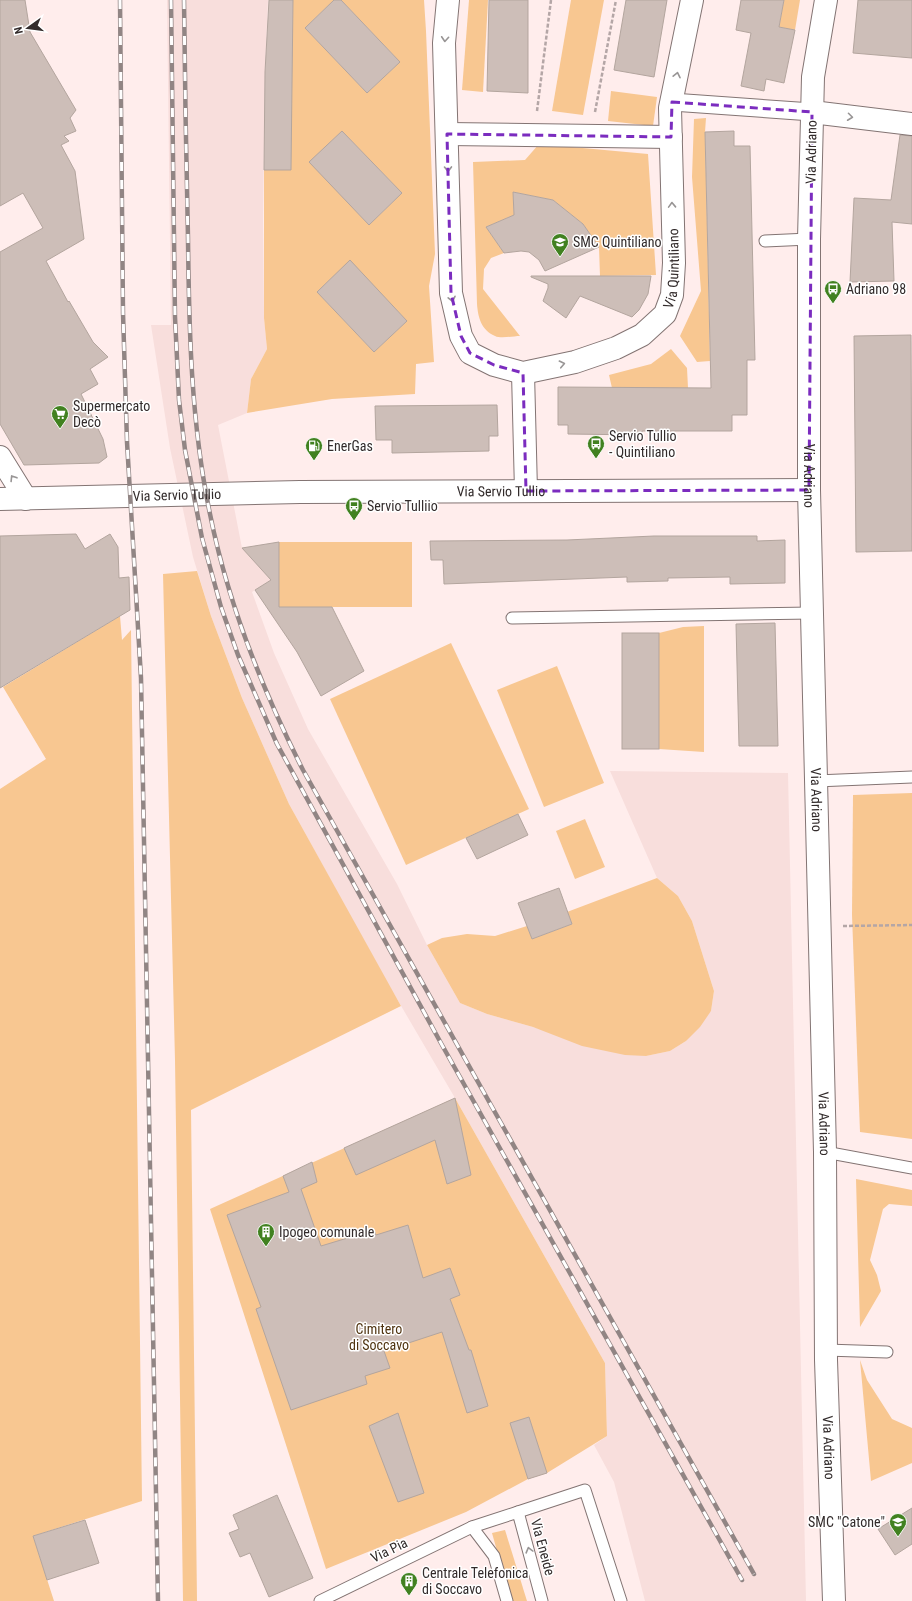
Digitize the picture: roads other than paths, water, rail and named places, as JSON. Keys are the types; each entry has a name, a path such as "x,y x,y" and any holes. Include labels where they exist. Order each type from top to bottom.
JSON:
{"street":[{"name":"Via Quintiliano","path":"448,0 444,43 451,293 461,336 470,353 494,365 523,372 575,362 616,348 642,335 665,314 672,295 674,263 670,108 692,0"},
{"name":"Via Adriano","path":"826,0 813,77 809,239 809,490 825,1152 826,1350 834,1601"},
{"path":"672,102 812,112 912,124"},
{"path":"447,134 671,137"},
{"path":"523,372 526,491"},
{"path":"0,457 26,499"},
{"name":"Via Servio Tullio","path":"0,499 300,492 809,490"}],"lane":[{"path":"765,241 809,239"},
{"path":"512,618 812,613"},
{"path":"816,781 912,777"},
{"path":"825,1152 912,1168"},
{"path":"826,1350 887,1352"},
{"path":"518,1512 586,1490 621,1601"},
{"name":"Via Eneide","path":"472,1527 518,1512 542,1601"},
{"path":"472,1527 494,1556 507,1601"},
{"name":"Via Pia","path":"320,1601 472,1527"}],"railway":[{"path":"120,0 123,313 127,442 141,678 158,1601"},
{"path":"171,0 175,317 179,400 185,450 202,538 221,607 238,655 277,744 442,1045 742,1580"},
{"path":"184,0 189,308 195,411 204,480 217,548 226,581 248,645 260,677 303,770 754,1574"}],"place":[{"name":"SMC Quintiliano","path":"560,257"},
{"name":"Adriano 98","path":"833,304"},
{"name":"Supermercato Decò","path":"60,429"},
{"name":"Servio Tullio - Quintiliano","path":"596,459"},
{"name":"EnerGas","path":"314,461"},
{"name":"Servio Tulliio","path":"354,521"},
{"name":"Ipogeo comunale","path":"266,1247"},
{"name":"SMC \"Catone\"","path":"898,1537"},
{"name":"Centrale Telefonica di Soccavo","path":"409,1596"}],"park label":[{"name":"Cimitero di Soccavo","path":"379,1338"}]}
